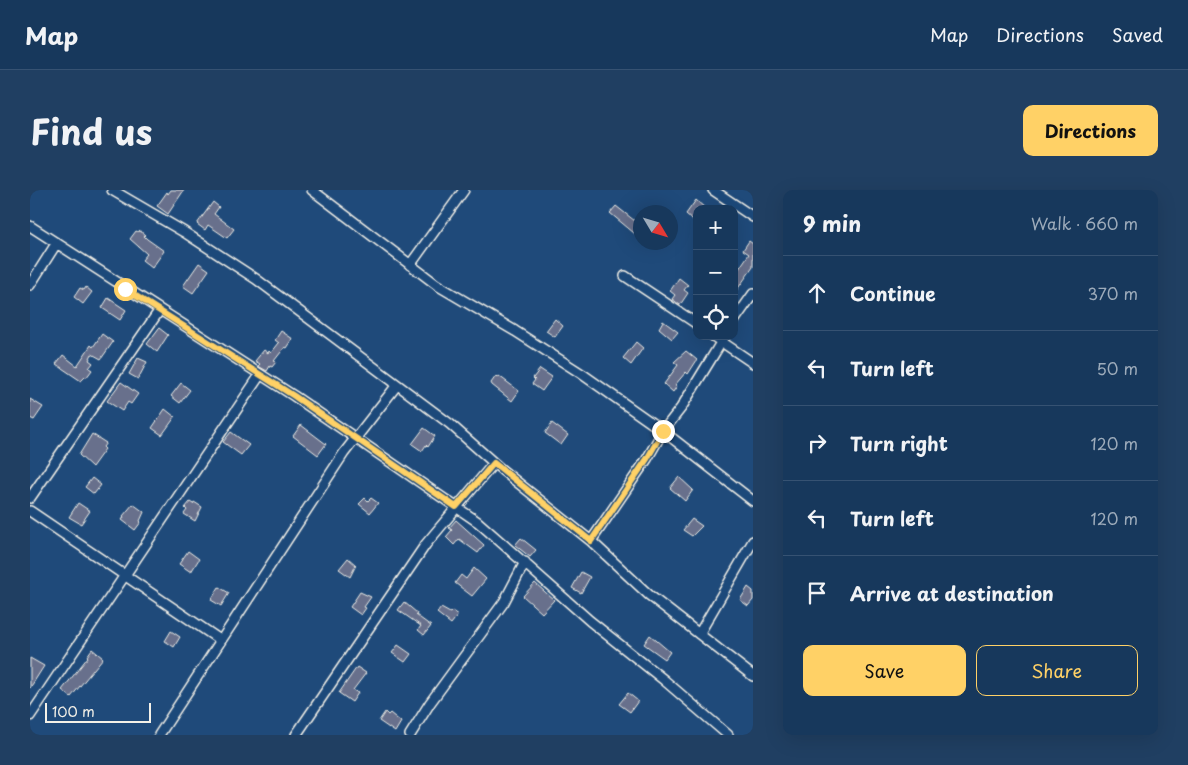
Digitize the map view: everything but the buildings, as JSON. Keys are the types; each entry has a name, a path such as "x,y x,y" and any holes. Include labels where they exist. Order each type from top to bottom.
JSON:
{"street":[{"path":"112,190 184,232 256,279 450,424 494,463 591,541 649,595 753,676"},
{"path":"312,190 437,285 515,330 582,374 663,431 753,501"},
{"path":"410,265 464,190"},
{"path":"713,190 753,217"},
{"path":"30,226 260,375 478,522 590,621 664,680 728,735"},
{"path":"30,285 56,244"},
{"path":"625,276 693,321"},
{"path":"738,316 750,303 753,294"},
{"path":"30,498 159,310"},
{"path":"591,541 647,459 663,431 681,408 722,340"},
{"path":"724,340 753,363"},
{"path":"30,716 260,375"},
{"path":"158,735 344,454 397,384"},
{"path":"296,735 426,544 494,463"},
{"path":"30,511 220,640"},
{"path":"699,634 753,541"},
{"path":"410,735 430,703 504,602 525,562"}],"route":[{"path":"125,289 294,396 355,440 456,507 494,463 591,541 616,507 663,431"}]}
